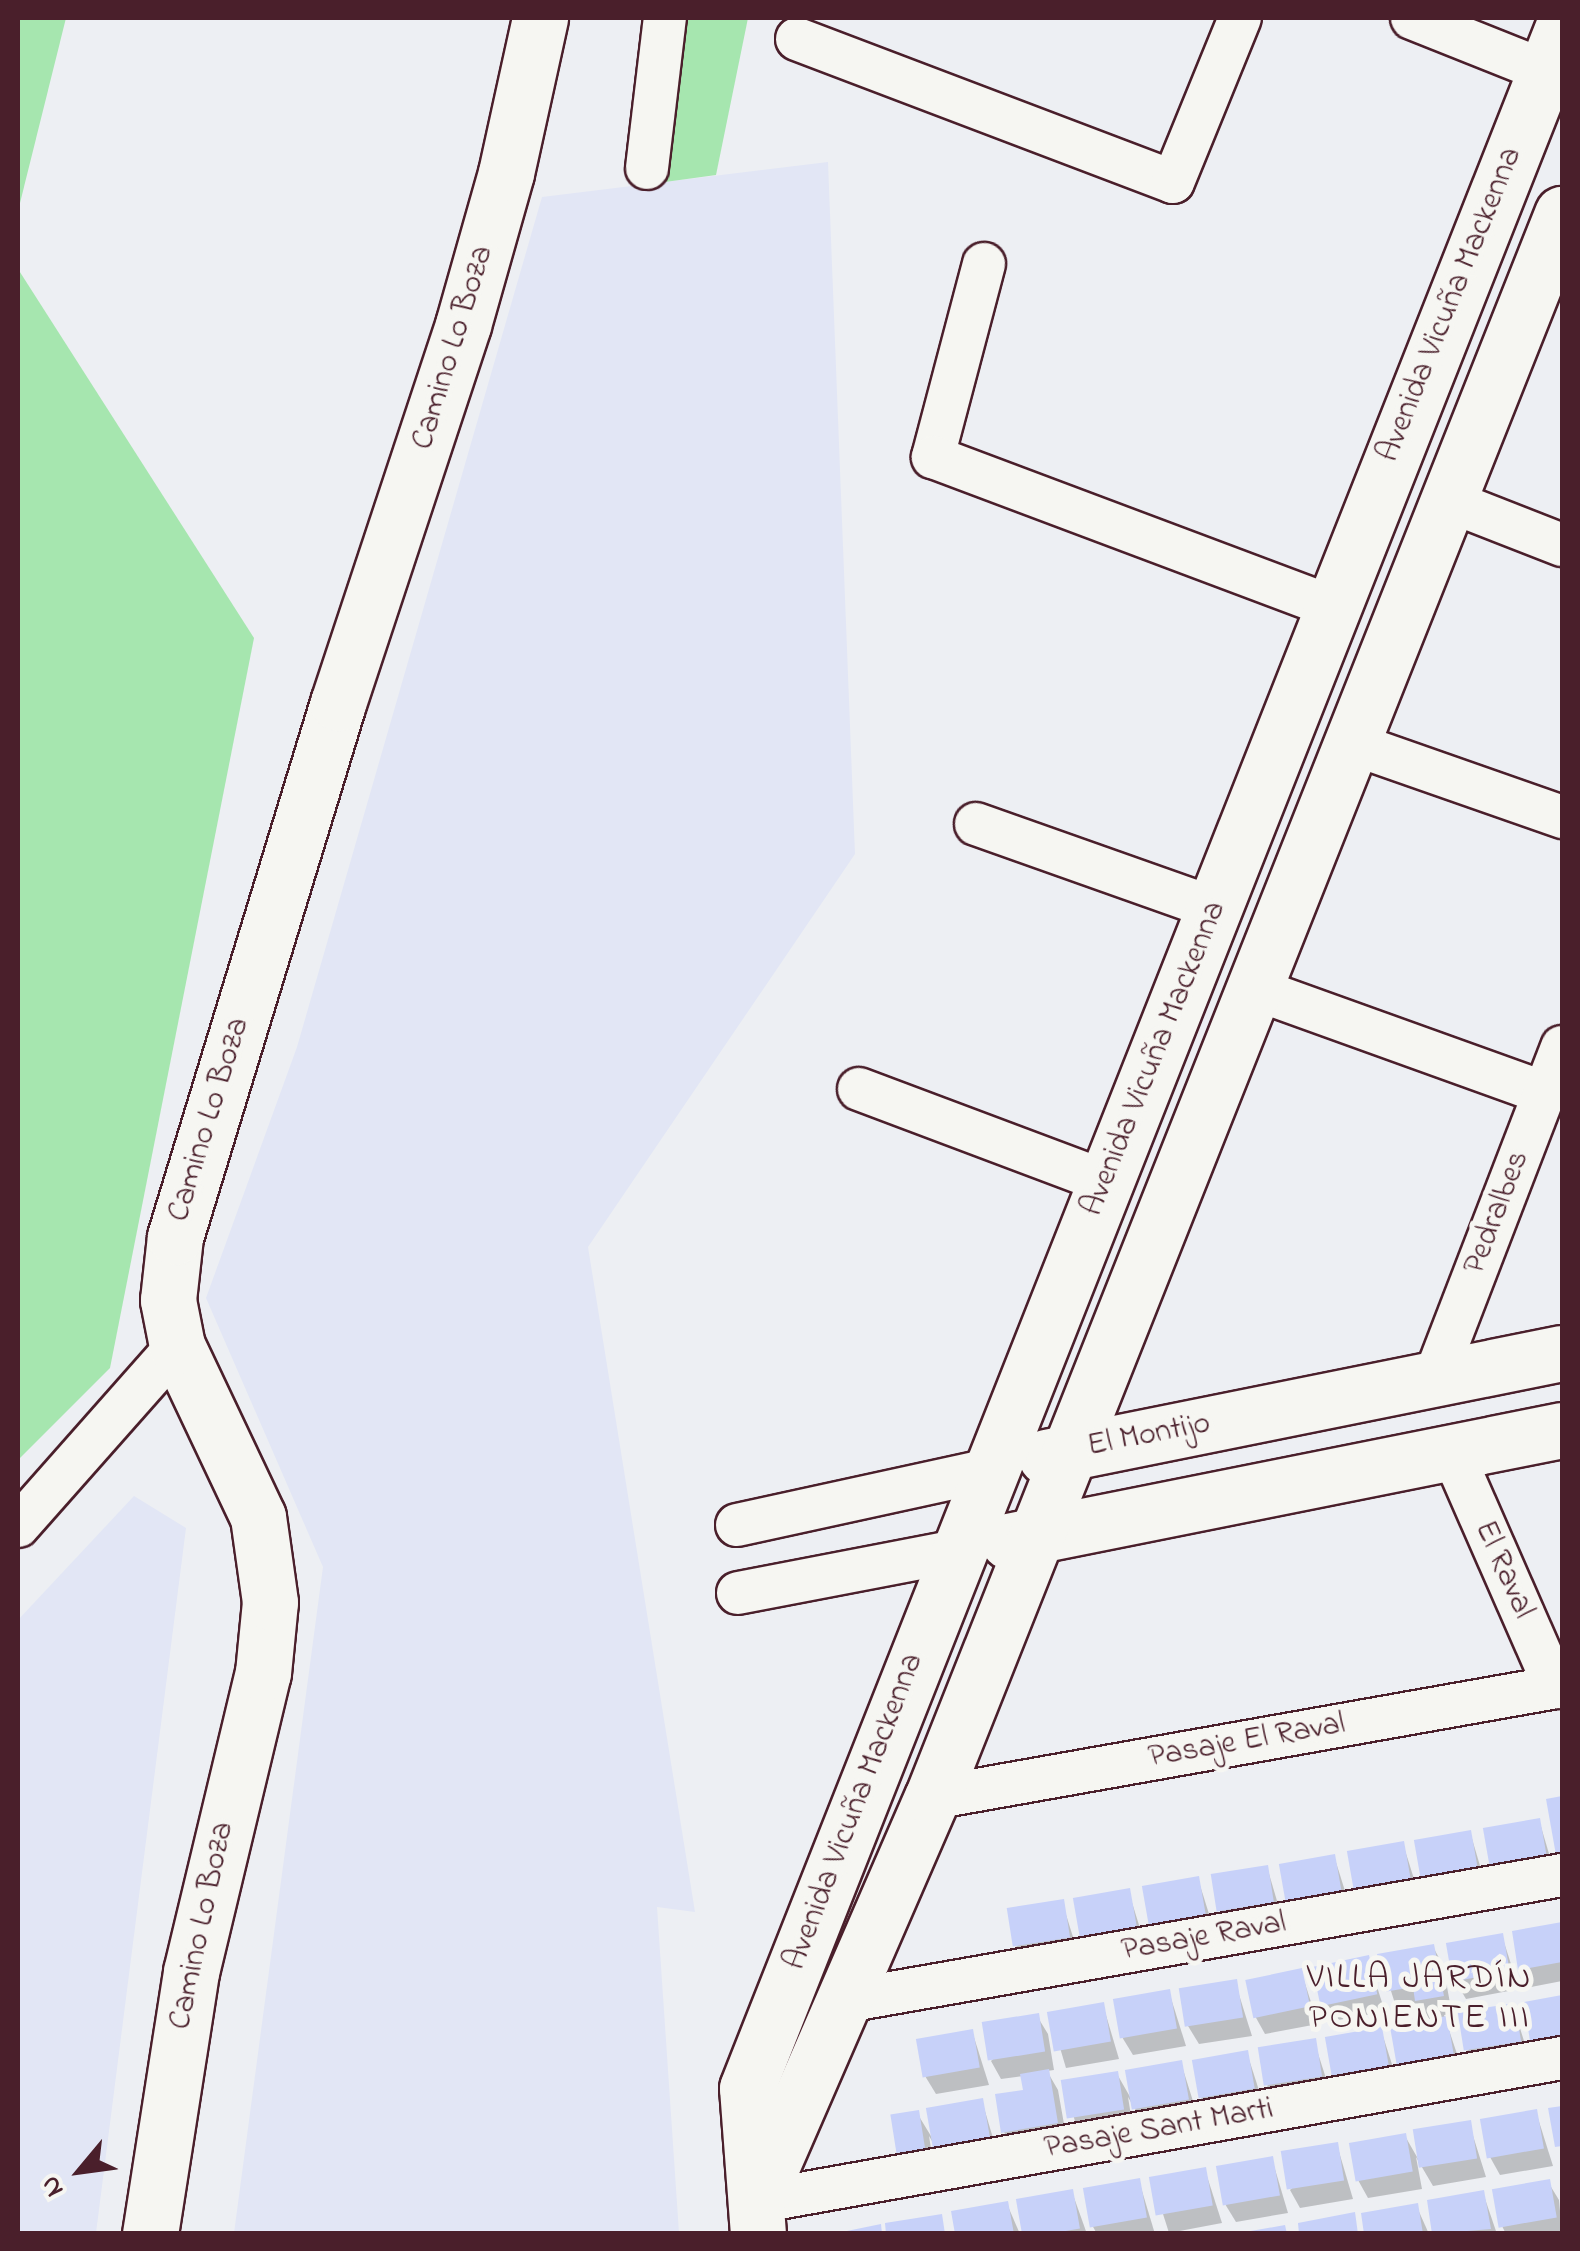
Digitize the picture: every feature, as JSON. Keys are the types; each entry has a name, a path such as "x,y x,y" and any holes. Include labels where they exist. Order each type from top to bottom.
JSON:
{"street":[{"name":"Camino Lo Boza","path":"150,2234 190,1972 262,1673 270,1602 258,1517 177,1346 168,1300 175,1237 332,720 463,325 506,174 540,18"},
{"path":"646,168 665,18"},
{"path":"798,39 1174,182 1240,18"},
{"path":"1412,18 1554,51"},
{"name":"Avenida Vicuña Mackenna","path":"757,2218 747,2088 956,1551 1216,909 1330,606 1554,51"},
{"name":"Avenida Vicuña Mackenna","path":"757,2218 1072,1451 1562,214"},
{"path":"1472,252 1536,276"},
{"path":"984,264 933,457 1395,629"},
{"path":"1447,500 1562,545"},
{"path":"1351,743 1562,817"},
{"path":"976,824 1216,909"},
{"path":"1253,988 1545,1093"},
{"name":"Pedralbes","path":"1434,1379 1562,1047"},
{"path":"859,1089 1106,1182"},
{"path":"18,1526 177,1346"},
{"name":"El Montijo","path":"737,1525 1072,1451 1562,1353"},
{"path":"738,1592 1562,1430"},
{"name":"El Raval","path":"1452,1452 1559,1687"},
{"name":"Pasaje El Raval","path":"932,1798 1559,1687"},
{"name":"Pasaje Raval","path":"846,2001 1562,1875"},
{"name":"Pasaje Sant Marti","path":"757,2218 1562,2058"}],"shaded area":[{"path":"828,162 855,854 588,1247 695,1912 657,1907 679,2233 234,2233 323,1567 206,1298 297,1047 542,197"},
{"path":"134,1496 186,1528 96,2233 18,2233 18,1620"}],"green space":[{"path":"18,18 66,18 18,211"},
{"path":"686,18 748,18 716,175 665,182"},
{"path":"18,269 254,638 110,1368 18,1460"}],"building":[{"path":"1562,1796 1562,1854 1556,1855 1546,1799"},
{"path":"1540,1818 1547,1856 1490,1866 1483,1828"},
{"path":"1471,1830 1478,1868 1421,1878 1414,1840"},
{"path":"1404,1841 1411,1880 1354,1890 1347,1851"},
{"path":"1335,1854 1342,1892 1286,1902 1279,1864"},
{"path":"1268,1865 1274,1903 1217,1912 1211,1874"},
{"path":"1199,1876 1206,1915 1149,1925 1142,1886"},
{"path":"1130,1888 1137,1926 1080,1936 1073,1898"},
{"path":"1064,1899 1070,1938 1013,1947 1007,1908"},
{"path":"1562,1922 1562,1962 1518,1970 1512,1931"},
{"path":"1503,1933 1510,1971 1453,1981 1446,1943"},
{"path":"1434,1944 1444,1996 1415,2001 1413,1987 1384,1992 1377,1954"},
{"path":"1369,1955 1377,1994 1321,2006 1312,1967"},
{"path":"1302,1968 1310,2006 1253,2018 1245,1980"},
{"path":"1237,1979 1243,2018 1185,2027 1179,1988"},
{"path":"1170,1989 1177,2028 1120,2038 1113,1999"},
{"path":"1562,1995 1562,2035 1530,2041 1524,2002"},
{"path":"1104,2002 1111,2041 1054,2051 1047,2012"},
{"path":"1515,2003 1521,2042 1464,2051 1458,2012"},
{"path":"1039,2013 1045,2052 988,2061 982,2022"},
{"path":"1447,2016 1454,2054 1397,2064 1390,2026"},
{"path":"1382,2027 1389,2065 1332,2075 1325,2037"},
{"path":"973,2029 980,2067 923,2077 916,2039"},
{"path":"1316,2038 1322,2077 1264,2086 1258,2047"},
{"path":"1248,2050 1255,2088 1199,2098 1192,2060"},
{"path":"1182,2060 1189,2099 1132,2109 1125,2070"},
{"path":"1049,2069 1058,2123 1001,2133 995,2094 1023,2090 1020,2074"},
{"path":"1118,2071 1124,2110 1067,2119 1061,2080"},
{"path":"983,2098 990,2137 933,2147 926,2108"},
{"path":"1562,2106 1562,2146 1555,2147 1548,2108"},
{"path":"1537,2109 1544,2148 1487,2158 1480,2119"},
{"path":"919,2110 925,2149 896,2153 890,2115"},
{"path":"1471,2120 1477,2159 1419,2168 1413,2129"},
{"path":"1406,2133 1413,2171 1356,2181 1349,2143"},
{"path":"1338,2142 1344,2181 1287,2190 1281,2151"},
{"path":"1273,2156 1280,2195 1223,2205 1216,2166"},
{"path":"1206,2167 1213,2205 1156,2215 1149,2177"},
{"path":"1140,2178 1147,2217 1090,2227 1083,2188"},
{"path":"1550,2179 1557,2217 1499,2228 1492,2189"},
{"path":"1073,2189 1080,2228 1022,2234 1016,2199"},
{"path":"1484,2190 1491,2229 1432,2234 1427,2200"},
{"path":"1008,2201 1014,2234 955,2234 951,2211"},
{"path":"1418,2203 1423,2234 1364,2234 1361,2213"},
{"path":"1355,2212 1358,2234 1299,2234 1298,2223"},
{"path":"942,2214 945,2234 886,2234 885,2223"},
{"path":"881,2224 882,2234 842,2234 842,2232"},
{"path":"1285,2225 1287,2234 1245,2234 1245,2232"}],"district":[{"name":"VILLA JARDÍN PONIENTE III","path":"1420,1999"}]}
